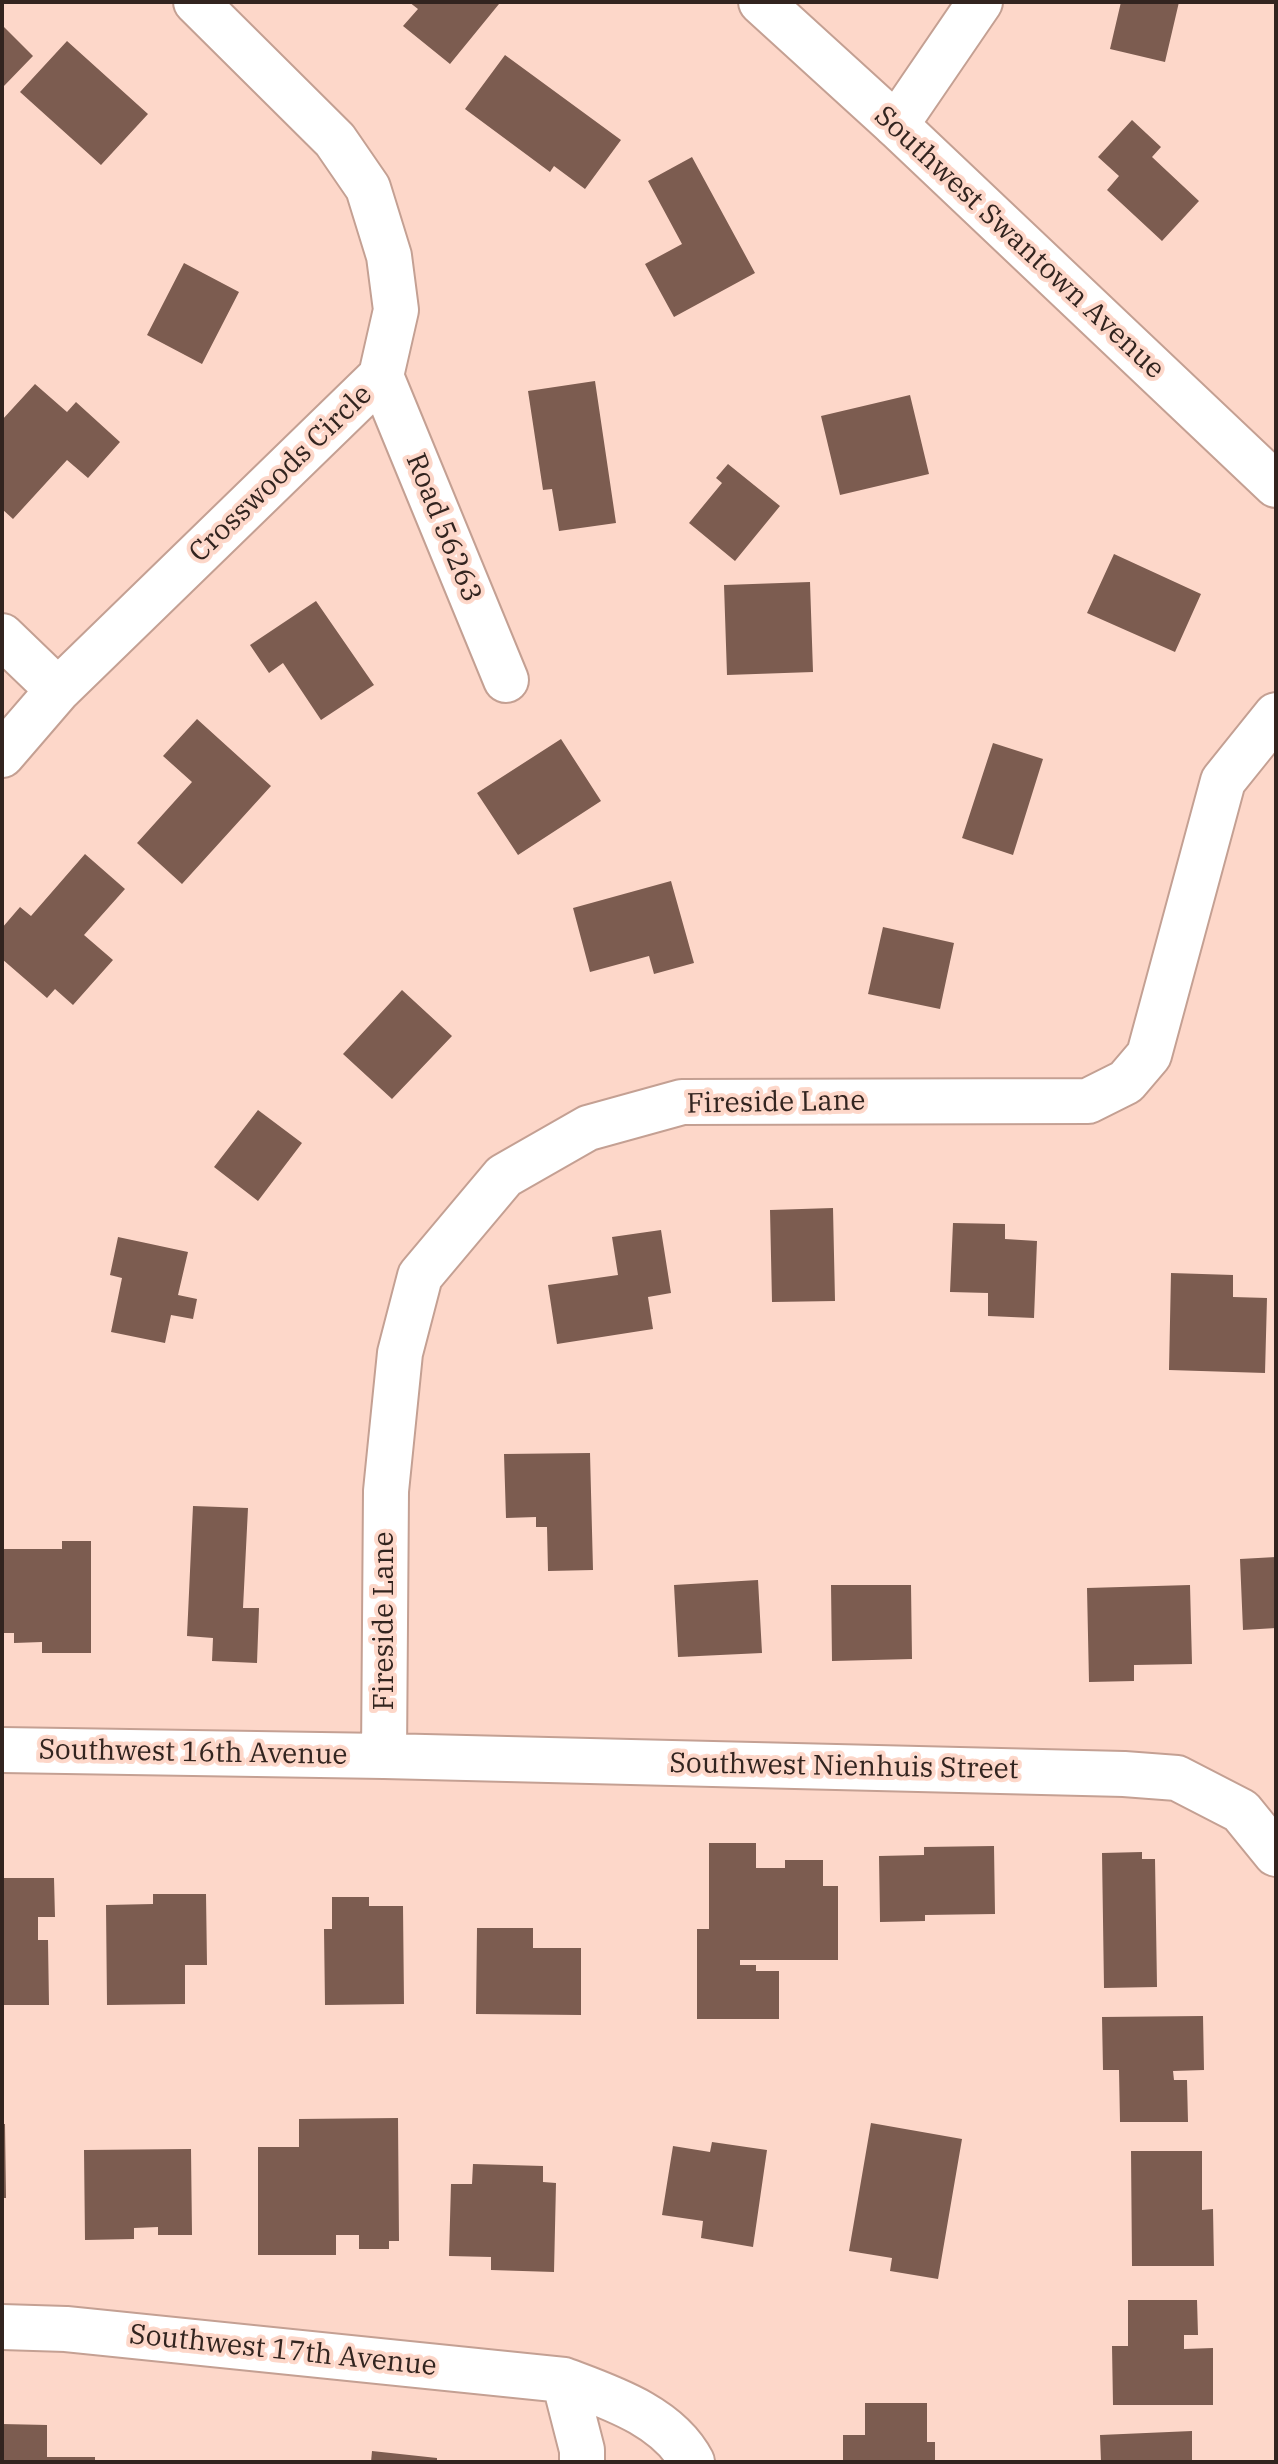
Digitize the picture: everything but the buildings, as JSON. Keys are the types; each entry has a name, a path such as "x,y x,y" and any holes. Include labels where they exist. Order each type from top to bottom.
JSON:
{"street":[{"name":"Crosswoods Circle","path":"2,755 58,690 381,376 396,310 389,256 368,188 335,140 196,2"},
{"name":"Southwest Swantown Avenue","path":"761,2 896,125 1276,485"},
{"path":"896,125 980,2"},
{"name":"Road 56263","path":"381,376 506,680"},
{"path":"2,636 58,690"},
{"name":"Fireside Lane","path":"384,1756 386,1491 400,1353 420,1276 504,1176 588,1128 682,1102 1088,1101 1126,1082 1149,1055 1223,781 1276,715"},
{"name":"Southwest 16th Avenue","path":"2,1750 384,1756"},
{"name":"Southwest Nienhuis Street","path":"384,1756 1124,1774 1177,1778 1241,1811 1276,1854"},
{"name":"Southwest 17th Avenue","path":"2,2327 66,2329 564,2380 605,2395 645,2415 685,2448 692,2462"},
{"path":"564,2380 582,2450 582,2462"}]}
